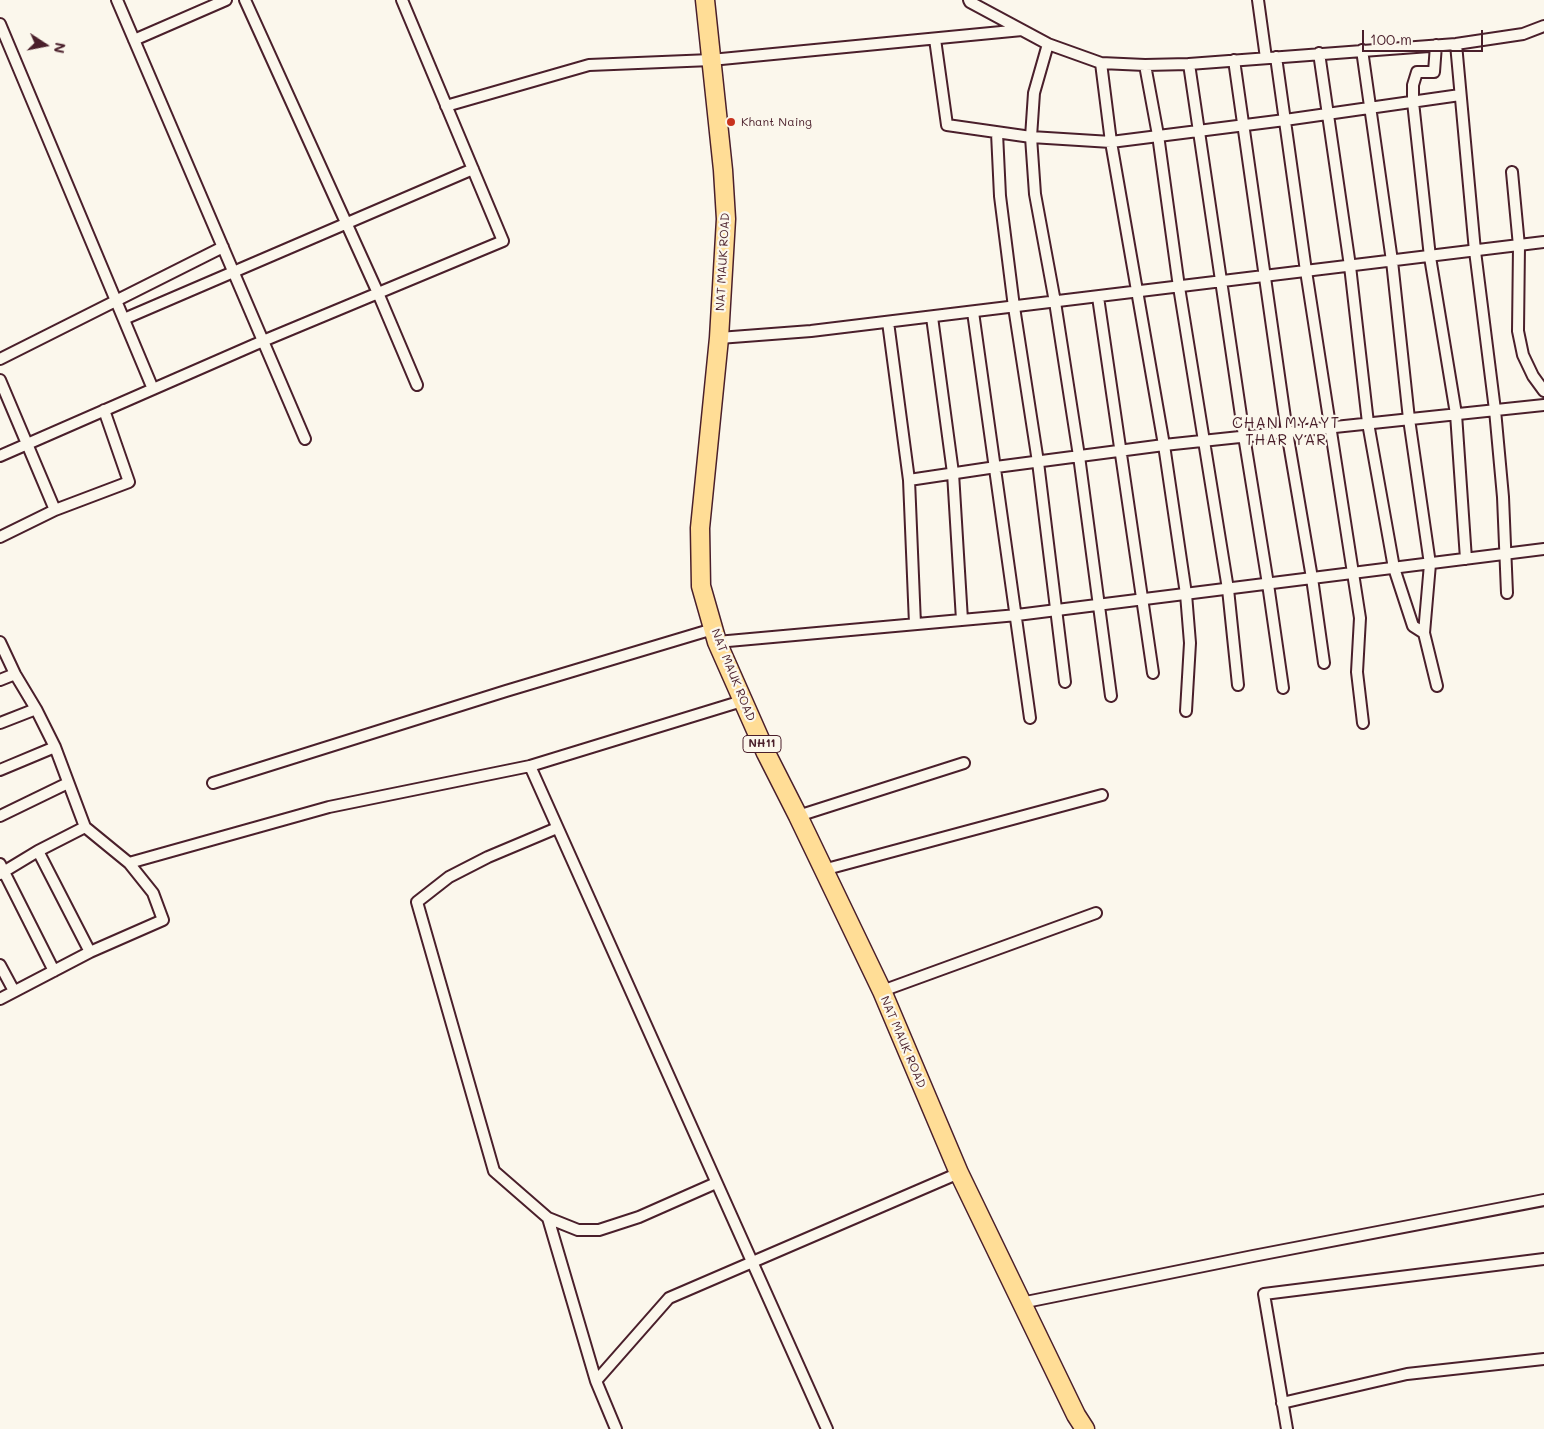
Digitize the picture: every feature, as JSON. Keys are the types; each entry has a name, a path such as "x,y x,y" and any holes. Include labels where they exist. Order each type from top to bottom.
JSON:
{"highway":[{"name":"NAT MAUK ROAD","path":"705,0 723,170 726,219 719,338 700,528 701,586 715,635 766,753 882,991 959,1173 1076,1415 1085,1429"}],"street":[{"path":"117,0 305,439"},
{"path":"134,40 226,0"},
{"path":"244,0 378,293 417,385"},
{"path":"0,456 263,341 503,241 402,0"},
{"path":"969,0 1048,44 1101,63 1144,65 1189,64 1456,44 1523,34 1544,26"},
{"path":"1258,0 1284,120 1329,427 1354,573 1360,618 1357,672 1363,722"},
{"path":"0,24 153,389"},
{"path":"446,106 590,66 712,60 1022,30"},
{"path":"935,38 947,125 1031,137 1111,142 1328,114 1460,94"},
{"path":"1048,44 1034,94 1031,137 1035,194 1056,302 1111,696"},
{"path":"1456,44 1475,251 1496,410 1503,497 1507,593"},
{"path":"1436,45 1434,72 1417,72 1413,85 1430,256 1456,414 1466,559"},
{"path":"1362,50 1392,261 1409,419 1430,564 1424,633 1437,686"},
{"path":"1318,53 1350,266 1368,423 1394,568 1413,626 1424,633"},
{"path":"1234,60 1287,432 1312,578 1324,663"},
{"path":"1101,63 1111,142 1164,445 1186,594 1190,643 1186,711"},
{"path":"1189,64 1283,688"},
{"path":"1144,65 1158,135 1179,287 1228,589 1238,685"},
{"path":"997,133 1000,196 1014,307 1038,462 1064,682"},
{"path":"124,319 472,169"},
{"path":"1512,172 1519,246 1518,331 1523,355 1533,376 1544,390"},
{"path":"719,338 811,331 1544,242"},
{"path":"0,359 223,247"},
{"path":"1098,297 1153,673"},
{"path":"973,312 1030,718"},
{"path":"932,316 953,473 962,620"},
{"path":"888,322 909,480 915,624"},
{"path":"0,380 55,510"},
{"path":"909,480 1204,440 1544,405"},
{"path":"0,537 55,510 129,482 104,410"},
{"path":"213,783 506,691 715,635 915,624 1017,615 1544,549"},
{"path":"0,642 15,674 36,709 55,747 85,827 128,863 153,893 163,920 90,952 0,999"},
{"path":"0,680 15,674"},
{"path":"128,863 329,807 530,766 742,700"},
{"path":"0,723 36,709"},
{"path":"0,770 55,747"},
{"path":"798,816 964,763"},
{"path":"530,766 826,1429"},
{"path":"0,816 68,782"},
{"path":"823,870 1102,795"},
{"path":"54,971 1,870 85,827"},
{"path":"557,828 449,877 417,902 494,1171 548,1218 578,1230 599,1230 639,1217 716,1183"},
{"path":"38,851 90,952"},
{"path":"882,991 1096,913"},
{"path":"0,965 14,991"},
{"path":"596,1381 669,1298 959,1173"},
{"path":"1021,1303 1544,1200"},
{"path":"548,1218 596,1381 616,1429"},
{"path":"1287,1429 1264,1294 1544,1259"},
{"path":"1282,1402 1407,1374 1544,1359"}],"place":[{"name":"Khant Naing","path":"731,122"}],"district":[{"name":"CHAN MYAYT THAR YAR","path":"1286,432"}]}
